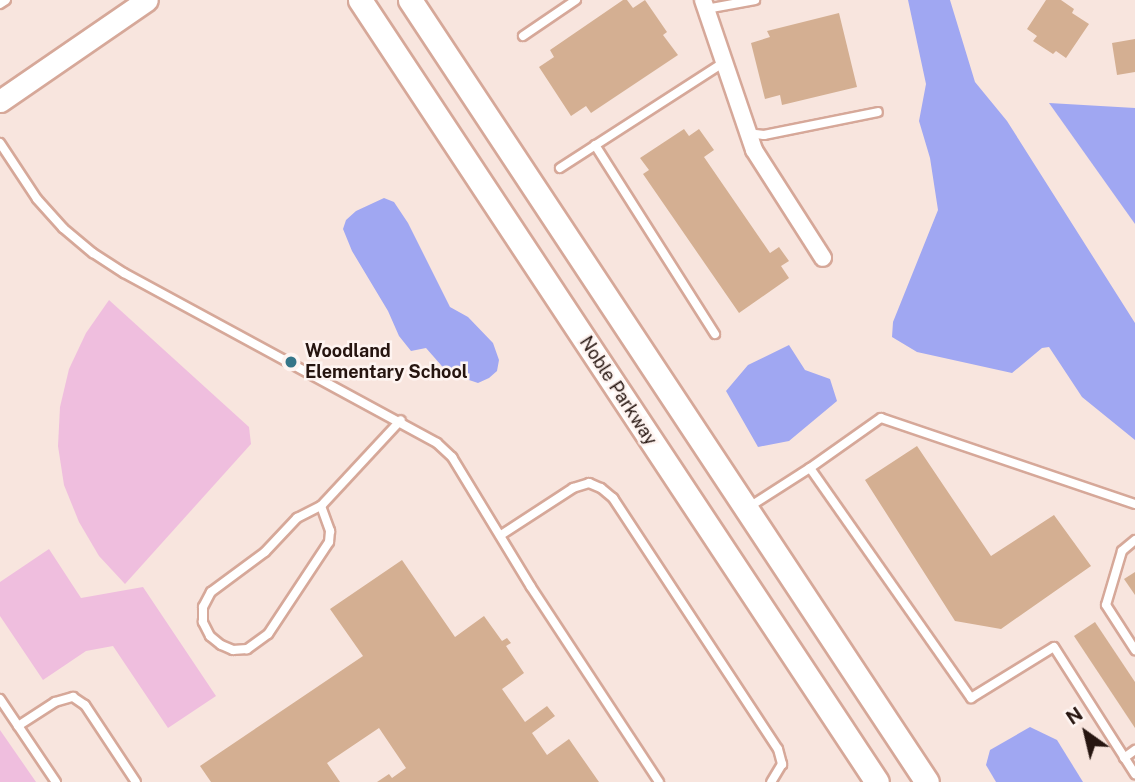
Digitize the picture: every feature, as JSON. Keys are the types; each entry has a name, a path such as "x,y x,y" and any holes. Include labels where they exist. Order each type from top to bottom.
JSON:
{"main road":[{"name":"Noble Parkway","path":"360,0 877,782"},
{"path":"410,0 926,782"}],"street":[{"path":"0,101 147,0"},
{"path":"704,4 746,133 768,174 823,258"}],"lane":[{"path":"0,4 6,0"},
{"path":"523,36 576,0"},
{"path":"704,4 755,0"},
{"path":"560,168 723,63"},
{"path":"746,133 764,135 878,112"},
{"path":"0,143 37,199 63,228 93,253 124,273 401,420 437,443 452,457 531,587 659,782"},
{"path":"595,145 715,334"},
{"path":"746,509 881,418 1135,504"},
{"path":"321,506 330,531 329,542 268,634 247,649 233,650 221,645 210,636 203,622 206,599 218,586 265,552 297,518 321,506 401,420"},
{"path":"810,468 971,698 1054,647 1135,774"},
{"path":"501,535 573,488 589,484 601,488 613,498 778,749 782,764 771,782"},
{"path":"1135,541 1122,551 1106,605 1135,650"},
{"path":"18,726 55,702 73,696 85,705 136,782"},
{"path":"0,699 56,782"},
{"path":"1124,758 1135,750"}],"shaded area":[{"path":"109,300 249,427 251,444 125,584 99,556 79,522 64,485 58,446 60,407 69,369 86,333"},
{"path":"49,549 81,598 143,587 216,696 168,728 113,646 86,651 43,680 0,616 0,582"},
{"path":"0,730 36,782 0,782"}],"water":[{"path":"908,0 950,0 975,82 1007,121 1135,323 1135,440 1082,397 1049,347 1042,348 1012,373 917,352 892,337 893,322 938,210 930,158 919,121 926,84"},
{"path":"1049,103 1135,108 1135,224"},
{"path":"384,198 394,202 408,223 450,307 468,317 493,343 499,360 497,371 489,378 478,383 448,373 426,348 411,351 399,336 388,311 352,251 343,229 346,220 356,211"},
{"path":"789,345 805,370 830,379 837,401 789,441 758,447 726,391 748,365"},
{"path":"1030,727 1057,740 1083,782 996,782 986,765 990,750"}],"building":[{"path":"623,0 627,0 633,8 645,0 667,32 663,35 678,55 591,113 586,106 571,116 539,67 554,57 550,50"},
{"path":"1046,0 1061,0 1074,9 1072,13 1089,24 1066,58 1056,51 1053,54 1033,41 1037,36 1027,29"},
{"path":"839,13 857,87 782,105 780,95 765,99 751,43 770,37 767,31"},
{"path":"1135,39 1135,72 1117,75 1112,43"},
{"path":"684,129 689,136 699,129 714,150 704,157 770,253 779,247 789,261 781,266 789,278 739,313 643,174 649,170 640,158"},
{"path":"917,446 991,556 1054,515 1091,566 1001,629 955,621 865,480"},
{"path":"402,560 455,637 484,616 502,641 507,638 511,643 506,646 524,673 502,689 525,722 547,706 555,716 532,733 547,755 569,739 599,782 377,782 389,774 392,778 406,768 379,728 327,763 340,782 211,782 200,766 363,656 330,609"},
{"path":"1135,572 1135,595 1124,579"},
{"path":"1095,622 1135,682 1135,728 1074,636"}],"place":[{"name":"Woodland Elementary School","path":"291,362"}]}
